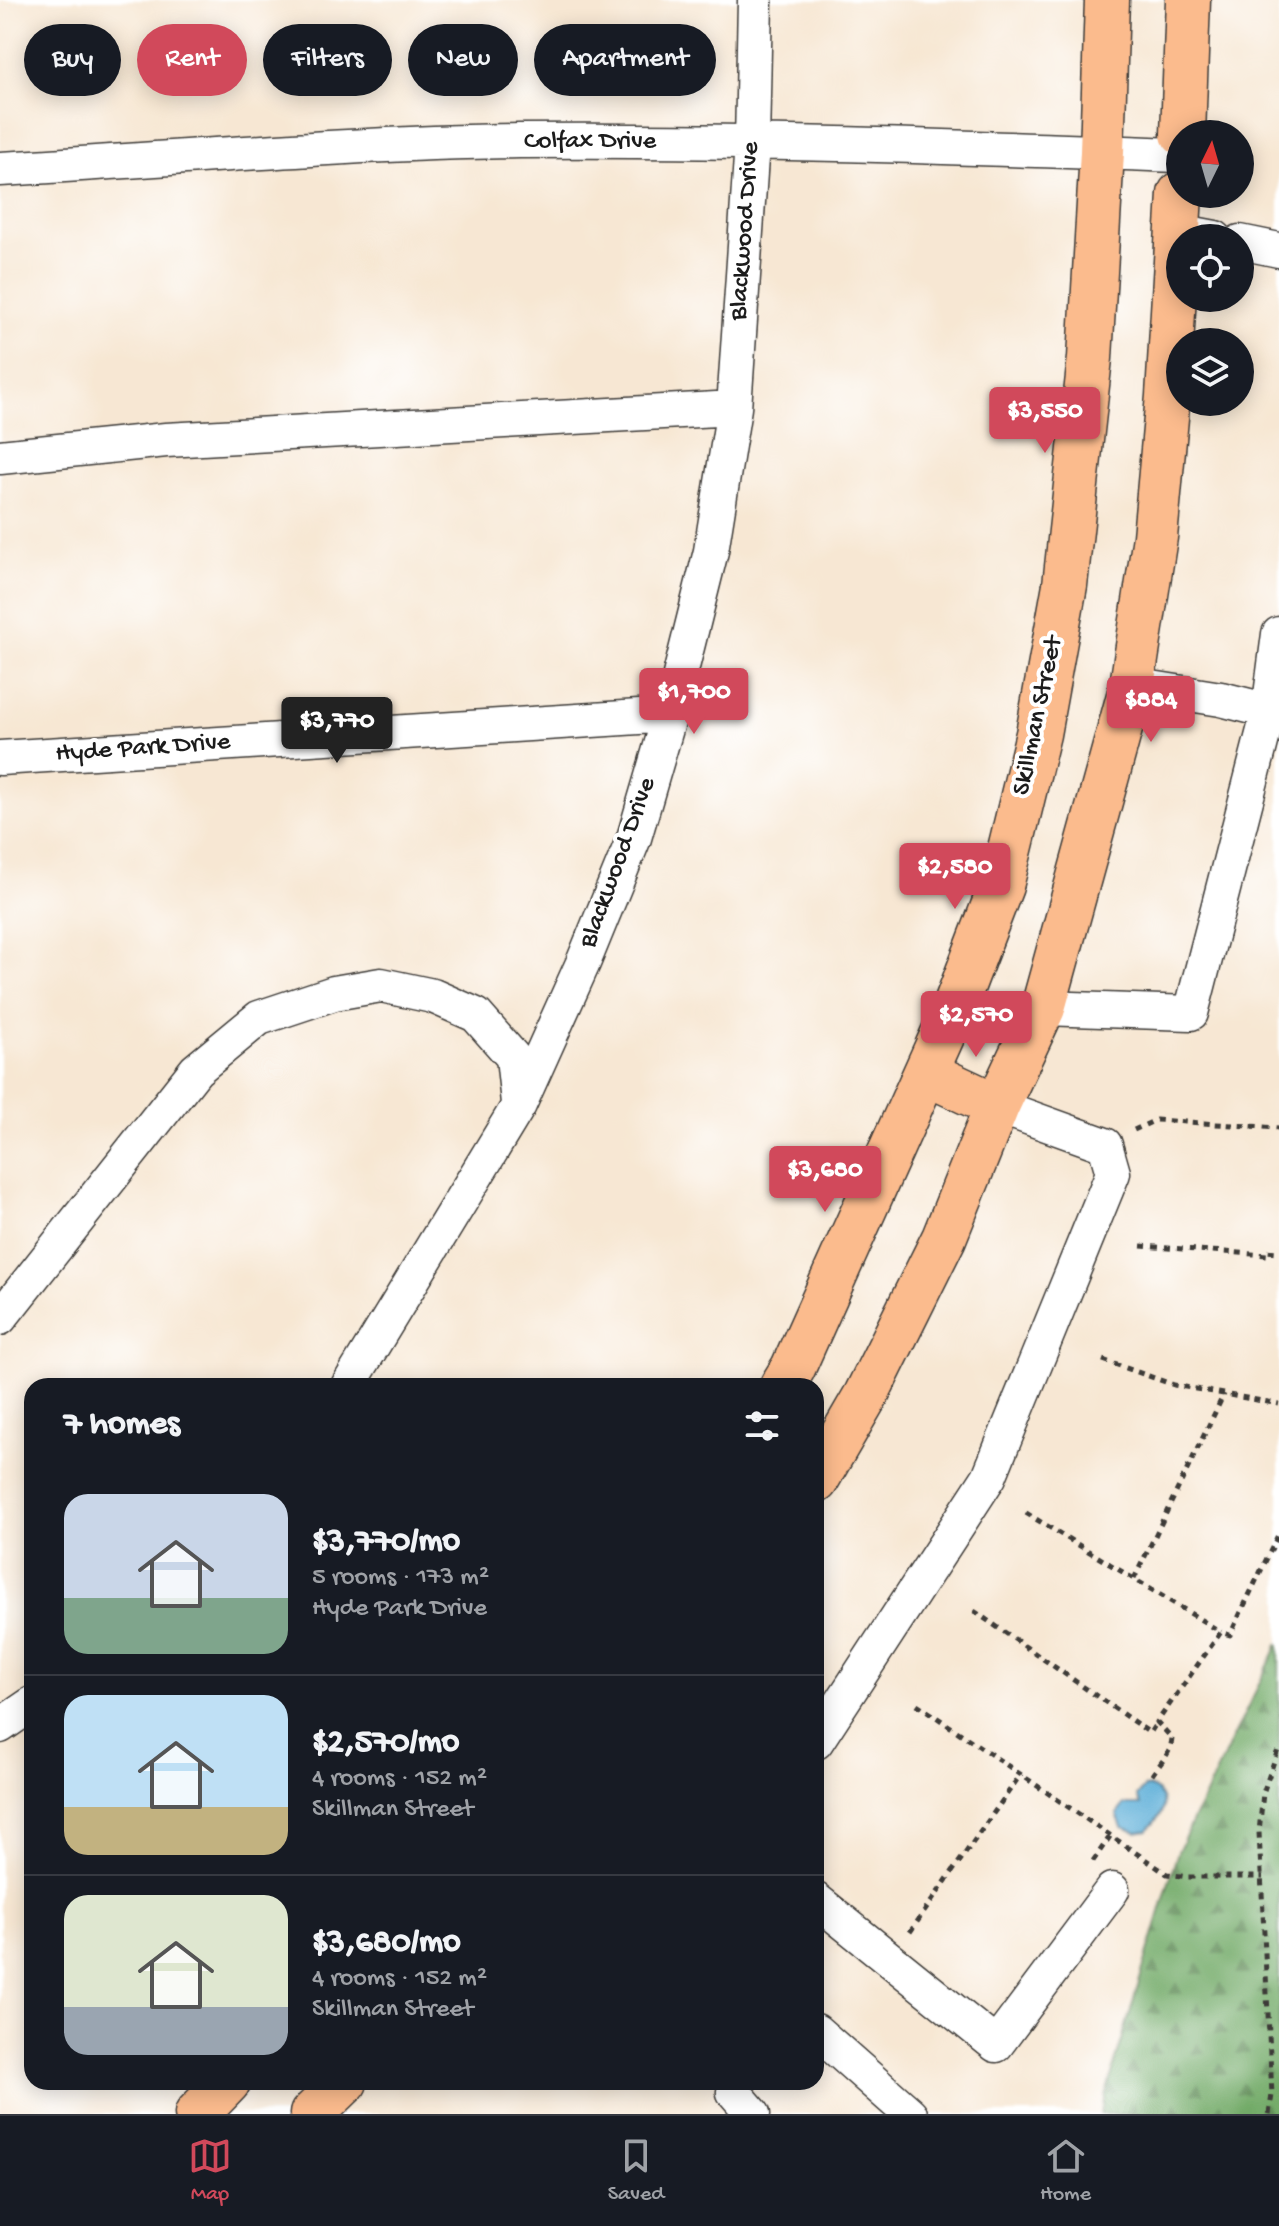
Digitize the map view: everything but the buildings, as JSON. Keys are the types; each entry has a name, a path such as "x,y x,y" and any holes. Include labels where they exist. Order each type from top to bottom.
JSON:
{"main road":[{"name":"Skillman Street","path":"787,1378 952,1014 1001,886 1038,734 1065,585 1090,358 1107,0"},
{"path":"1184,120 1188,0"},
{"path":"824,1467 866,1395 944,1238 997,1106 1043,1008 1132,685 1155,537 1191,221"},
{"path":"926,1073 997,1106"},
{"path":"197,2114 220,2090"},
{"path":"312,2114 337,2090"}],"street":[{"name":"Blackwood Drive","path":"353,1378 519,1105 583,963 634,838 670,715 711,551 734,408 752,143 755,0"},
{"name":"Colfax Drive","path":"0,169 519,141 752,143 1166,154"},
{"path":"1254,245 1279,250"},
{"path":"0,457 166,440 734,408"},
{"path":"1043,1008 1191,1013 1269,711 1279,634"},
{"path":"1132,685 1221,699 1269,711"},
{"name":"Hyde Park Drive","path":"0,758 670,715"},
{"path":"0,1318 196,1070 259,1018 334,993 381,985 433,996 476,1015 513,1057 519,1105"},
{"path":"824,1730 989,1477 1109,1159 997,1106"},
{"path":"0,1726 24,1710"},
{"path":"824,1906 996,2045 1112,1890"},
{"path":"824,2038 910,2114"},
{"path":"735,2090 753,2114"}],"path":[{"path":"1109,1159 1156,1120 1279,1128"},
{"path":"1141,1246 1267,1255 1267,1251 1279,1252"},
{"path":"1103,1360 1174,1385 1279,1404"},
{"path":"1134,1579 1224,1394"},
{"path":"1026,1513 1230,1635 1279,1533"},
{"path":"974,1611 1150,1733 1221,1632"},
{"path":"917,1704 1167,1874 1263,1877"},
{"path":"1152,1775 1171,1747 1172,1738 1157,1722"},
{"path":"1269,2114 1272,2095 1259,1832 1263,1793 1278,1749"},
{"path":"907,1937 1021,1774"}],"green space":[{"path":"1279,1643 1279,2114 1100,2114 1178,1851"}],"water":[{"path":"1145,1787 1154,1789 1161,1796 1163,1806 1160,1815 1148,1830 1136,1832 1122,1827 1117,1814 1124,1805 1141,1805 1137,1796"}]}
